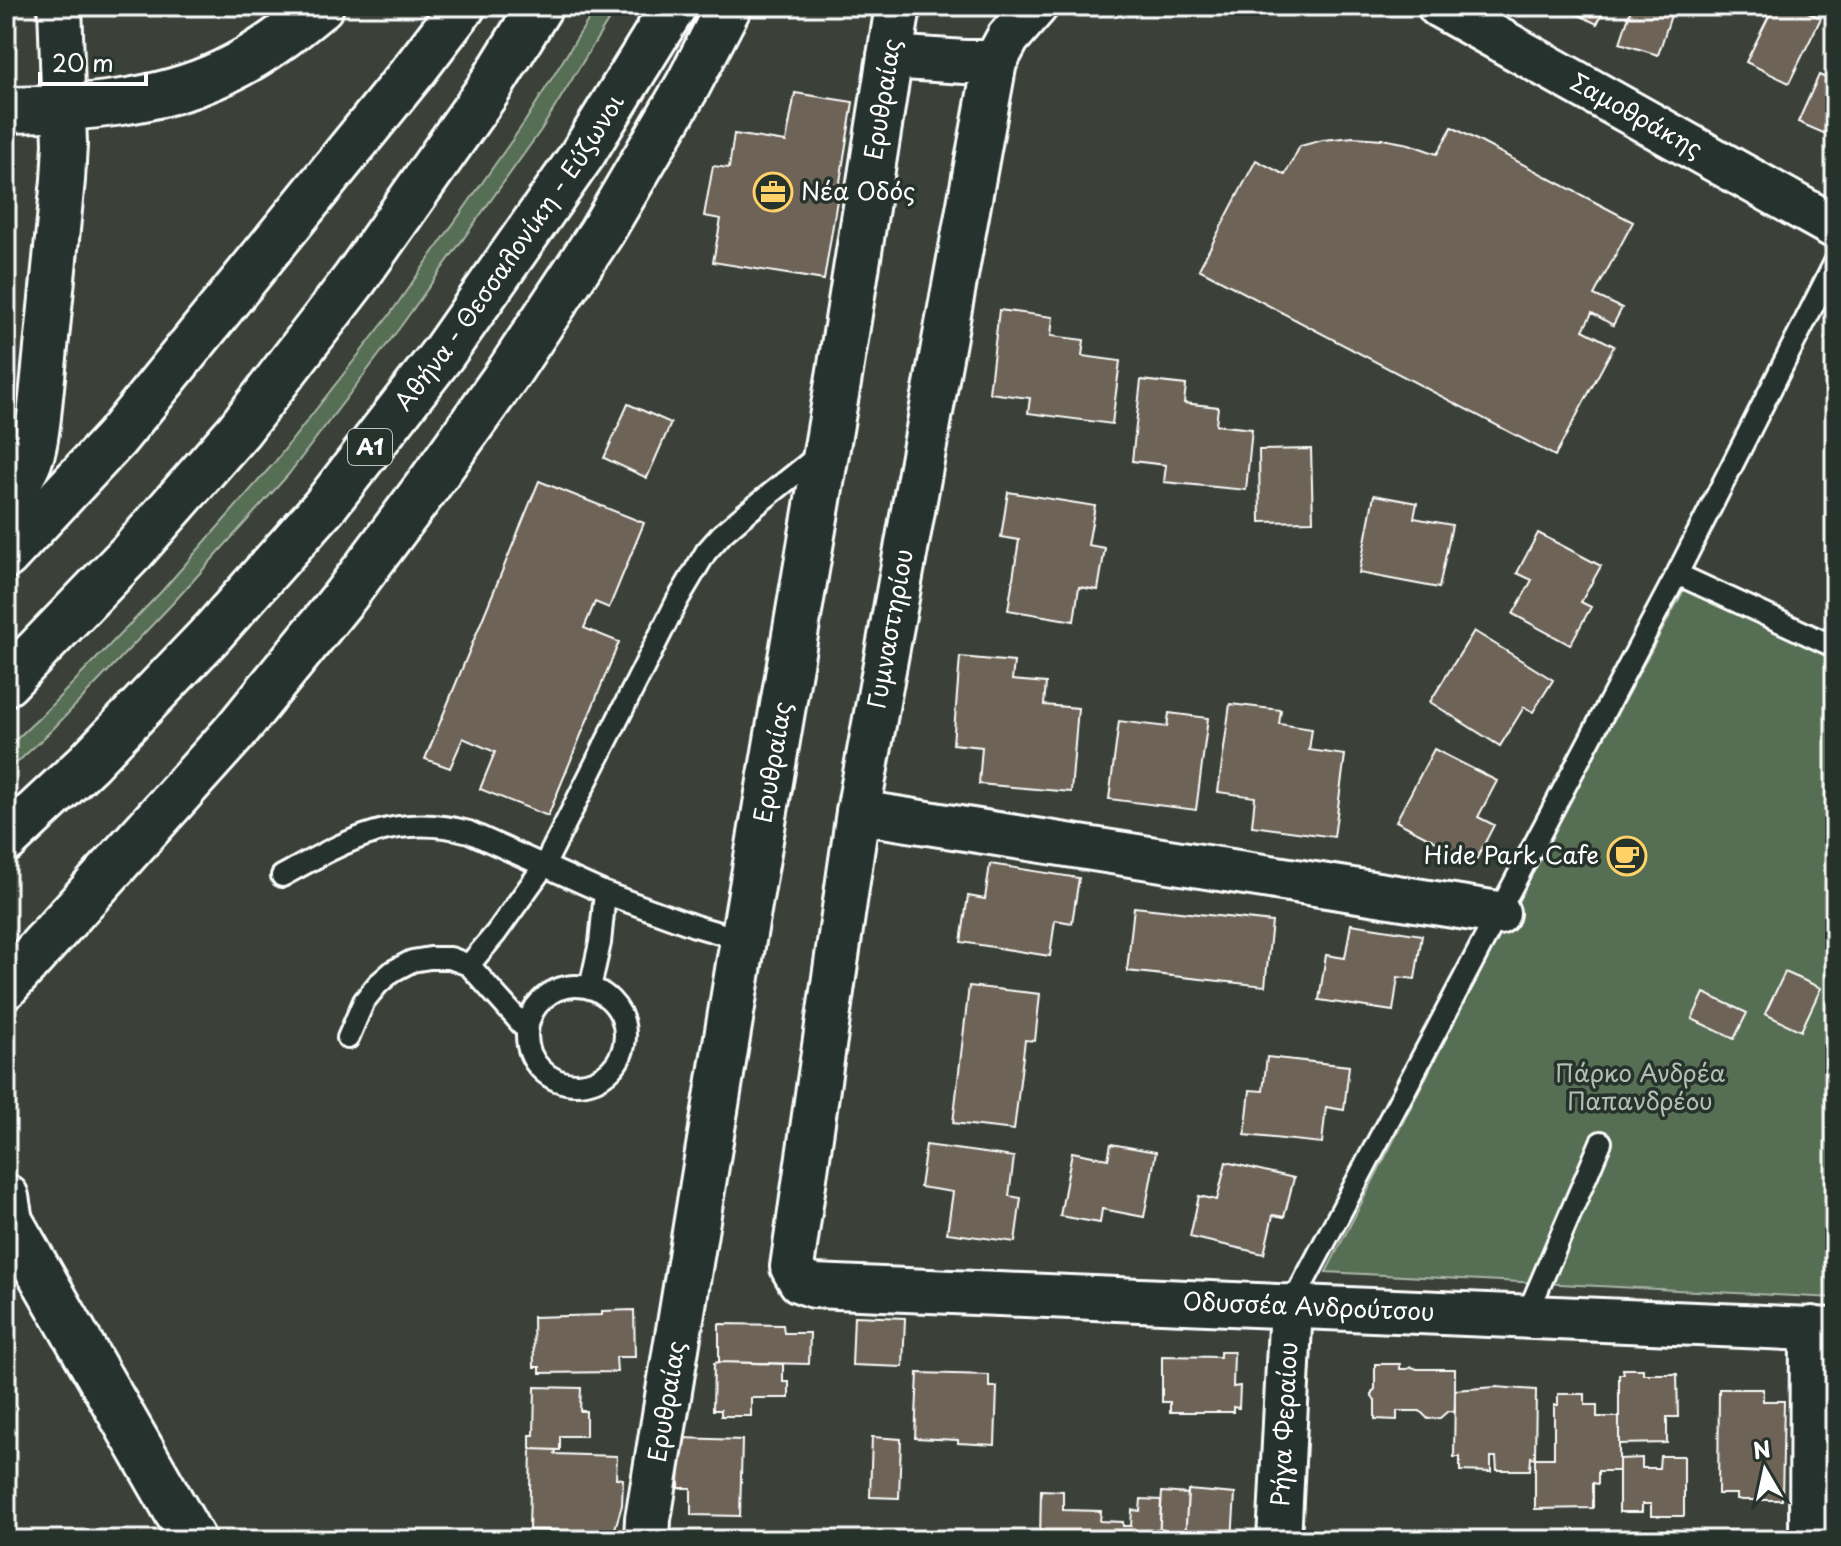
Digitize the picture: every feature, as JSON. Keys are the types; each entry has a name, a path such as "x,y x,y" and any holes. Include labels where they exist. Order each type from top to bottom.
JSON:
{"main road":[{"path":"6,110 64,109 173,90 223,72 269,47 321,6"},
{"path":"6,556 116,438 463,6"},
{"path":"6,683 132,552 239,430 355,279 488,90 540,6"},
{"name":"Αθήνα - Θεσσαλονίκη - Εύζωνοι","path":"6,840 88,763 223,621 324,507 444,352 582,155 674,6"},
{"path":"10,985 234,733 345,596 429,484 509,372 601,233 674,110 729,6"},
{"name":"Ερυθραίας","path":"645,1533 898,6"},
{"path":"7,1212 193,1540"}],"street":[{"path":"6,499 25,477 35,451 63,180 60,6"},
{"name":"Γυμναστηρίου","path":"792,1267 858,812 995,62 1008,38 1036,6"},
{"name":"Σαμοθράκης","path":"1439,6 1835,227"},
{"path":"889,57 995,62"},
{"path":"858,812 1498,913"},
{"name":"Οδυσσέα Ανδρούτσου","path":"792,1267 800,1281 814,1286 1824,1329"},
{"name":"Ρήγα Φεραίου","path":"1279,1540 1291,1306"},
{"path":"1811,1540 1824,1329"}],"lane":[{"path":"1291,1306 1677,574 1835,262"},
{"path":"469,965 544,866 677,601 706,552 744,515 827,449"},
{"path":"1677,574 1835,647"},
{"path":"282,876 352,840 379,830 431,825 460,830 605,893 743,940"},
{"path":"590,988 599,953 605,893"},
{"path":"348,1038 364,1001 378,984 412,961 430,958 450,958 469,965 527,1030"},
{"path":"571,986 590,988 611,1000 623,1018 625,1042 618,1061 603,1076 574,1084 551,1077 541,1070 529,1049 527,1030 533,1012 547,995 571,986"},
{"path":"1526,1317 1601,1142"}],"green space":[{"path":"597,6 617,6 541,130 401,326 288,475 173,603 52,730 6,773 6,749 161,592 274,463 388,317 524,123"},
{"name":"Πάρκο Ανδρέα Παπανδρέου","path":"1686,586 1835,658 1835,1298 1326,1272 1528,879"}],"building":[{"path":"1498,6 1524,6 1519,16"},
{"path":"1561,6 1606,6 1597,24"},
{"path":"1632,6 1674,6 1658,55 1620,43"},
{"path":"1774,6 1795,6 1821,18 1789,83 1746,62"},
{"path":"1819,75 1835,82 1835,138 1798,122"},
{"name":"Νέα Οδός","path":"795,93 853,102 824,280 713,262 721,219 704,216 713,166 729,168 734,134 786,142"},
{"path":"1452,127 1633,222 1594,295 1622,308 1613,325 1592,313 1583,330 1614,346 1555,456 1199,269 1256,160 1285,175 1300,146 1354,137 1409,144 1437,154"},
{"path":"999,310 1053,317 1051,336 1084,340 1082,356 1120,361 1112,424 1028,413 1030,398 989,393"},
{"path":"1141,380 1186,385 1184,403 1218,407 1216,425 1252,429 1246,490 1164,482 1166,465 1132,461"},
{"path":"628,404 671,423 647,478 604,458"},
{"path":"1311,449 1313,521 1260,522 1259,450"},
{"path":"539,481 644,523 609,608 595,602 584,628 619,642 548,816 480,789 495,752 463,738 450,768 425,759"},
{"path":"1008,492 1095,506 1088,545 1105,548 1098,590 1079,587 1074,621 1008,610 1019,540 1001,537"},
{"path":"1374,495 1417,503 1414,518 1452,525 1439,588 1359,573"},
{"path":"1538,533 1601,566 1581,602 1591,607 1570,645 1513,614 1532,580 1517,573"},
{"path":"1474,631 1553,680 1533,712 1524,707 1500,746 1430,702"},
{"path":"960,657 1014,662 1012,680 1046,683 1044,705 1078,708 1071,792 979,784 982,747 953,744"},
{"path":"1230,704 1281,710 1279,724 1312,729 1309,750 1345,755 1334,837 1252,826 1255,797 1218,792"},
{"path":"1169,713 1208,718 1196,810 1109,799 1119,721 1167,727"},
{"path":"1434,749 1497,781 1478,817 1494,825 1475,862 1396,821"},
{"path":"990,864 1079,878 1072,923 1055,920 1050,956 961,942 968,896 985,899"},
{"path":"1134,907 1272,922 1265,986 1127,971"},
{"path":"1351,924 1422,935 1415,979 1398,977 1393,1011 1319,1000 1326,955 1345,958"},
{"path":"1785,972 1821,988 1801,1031 1765,1014"},
{"path":"969,986 1040,994 1035,1041 1025,1040 1014,1130 953,1123"},
{"path":"1704,993 1747,1013 1734,1039 1692,1019"},
{"path":"1267,1057 1349,1066 1344,1110 1326,1107 1322,1143 1245,1135 1250,1090 1263,1091"},
{"path":"1111,1144 1156,1152 1144,1217 1102,1209 1100,1223 1060,1216 1072,1152 1108,1159"},
{"path":"926,1145 1014,1157 1009,1196 1021,1198 1015,1242 947,1233 953,1192 920,1187"},
{"path":"1226,1162 1294,1178 1284,1217 1273,1215 1264,1254 1190,1237 1199,1196 1217,1200"},
{"path":"634,1310 635,1357 616,1357 617,1372 540,1373 540,1367 534,1367 533,1317 602,1315 602,1311"},
{"path":"854,1316 905,1318 903,1367 852,1365"},
{"path":"719,1324 783,1325 784,1333 810,1333 809,1364 719,1362"},
{"path":"1220,1352 1234,1352 1233,1387 1240,1386 1239,1408 1233,1407 1233,1412 1170,1412 1170,1402 1162,1402 1162,1356 1220,1357"},
{"path":"714,1363 783,1364 783,1382 789,1382 789,1398 751,1398 751,1416 721,1416 721,1410 713,1410"},
{"path":"1375,1364 1400,1364 1400,1369 1455,1369 1455,1412 1448,1411 1440,1418 1428,1419 1420,1411 1397,1411 1397,1420 1375,1419 1372,1392 1375,1389"},
{"path":"1623,1369 1643,1369 1643,1374 1677,1374 1678,1417 1667,1417 1667,1443 1619,1444 1619,1374 1624,1374"},
{"path":"918,1373 989,1375 989,1387 997,1387 995,1445 915,1438"},
{"path":"535,1387 581,1388 580,1411 586,1411 586,1436 560,1436 560,1450 530,1449 530,1435 534,1435"},
{"path":"1496,1387 1536,1390 1535,1458 1531,1457 1530,1470 1497,1470 1496,1457 1491,1457 1491,1472 1460,1471 1460,1457 1454,1457 1455,1390"},
{"path":"1719,1389 1763,1389 1763,1401 1784,1401 1782,1500 1742,1500 1737,1499 1737,1494 1718,1494"},
{"path":"1558,1394 1585,1394 1585,1405 1597,1405 1597,1417 1619,1417 1619,1471 1598,1471 1598,1484 1593,1483 1593,1508 1535,1509 1535,1458 1554,1458 1554,1405 1558,1405"},
{"path":"872,1437 901,1439 899,1498 870,1497"},
{"path":"680,1438 742,1440 740,1516 691,1515 691,1488 679,1488"},
{"path":"531,1449 556,1450 555,1454 617,1456 616,1478 623,1479 622,1505 614,1532 529,1530"},
{"path":"1660,1456 1684,1456 1684,1516 1651,1516 1651,1504 1642,1504 1642,1512 1619,1512 1619,1459 1642,1458 1642,1468 1659,1468"},
{"path":"1041,1490 1063,1491 1063,1510 1101,1511 1100,1521 1123,1522 1123,1526 1131,1526 1132,1510 1140,1511 1141,1499 1161,1500 1159,1540 1040,1540"},
{"path":"1188,1490 1235,1494 1232,1540 1185,1540"},
{"path":"1162,1492 1188,1494 1185,1540 1159,1540"}],"place":[{"name":"Νέα Οδός","path":"773,192"},
{"name":"Hide Park Cafe","path":"1627,856"}]}
